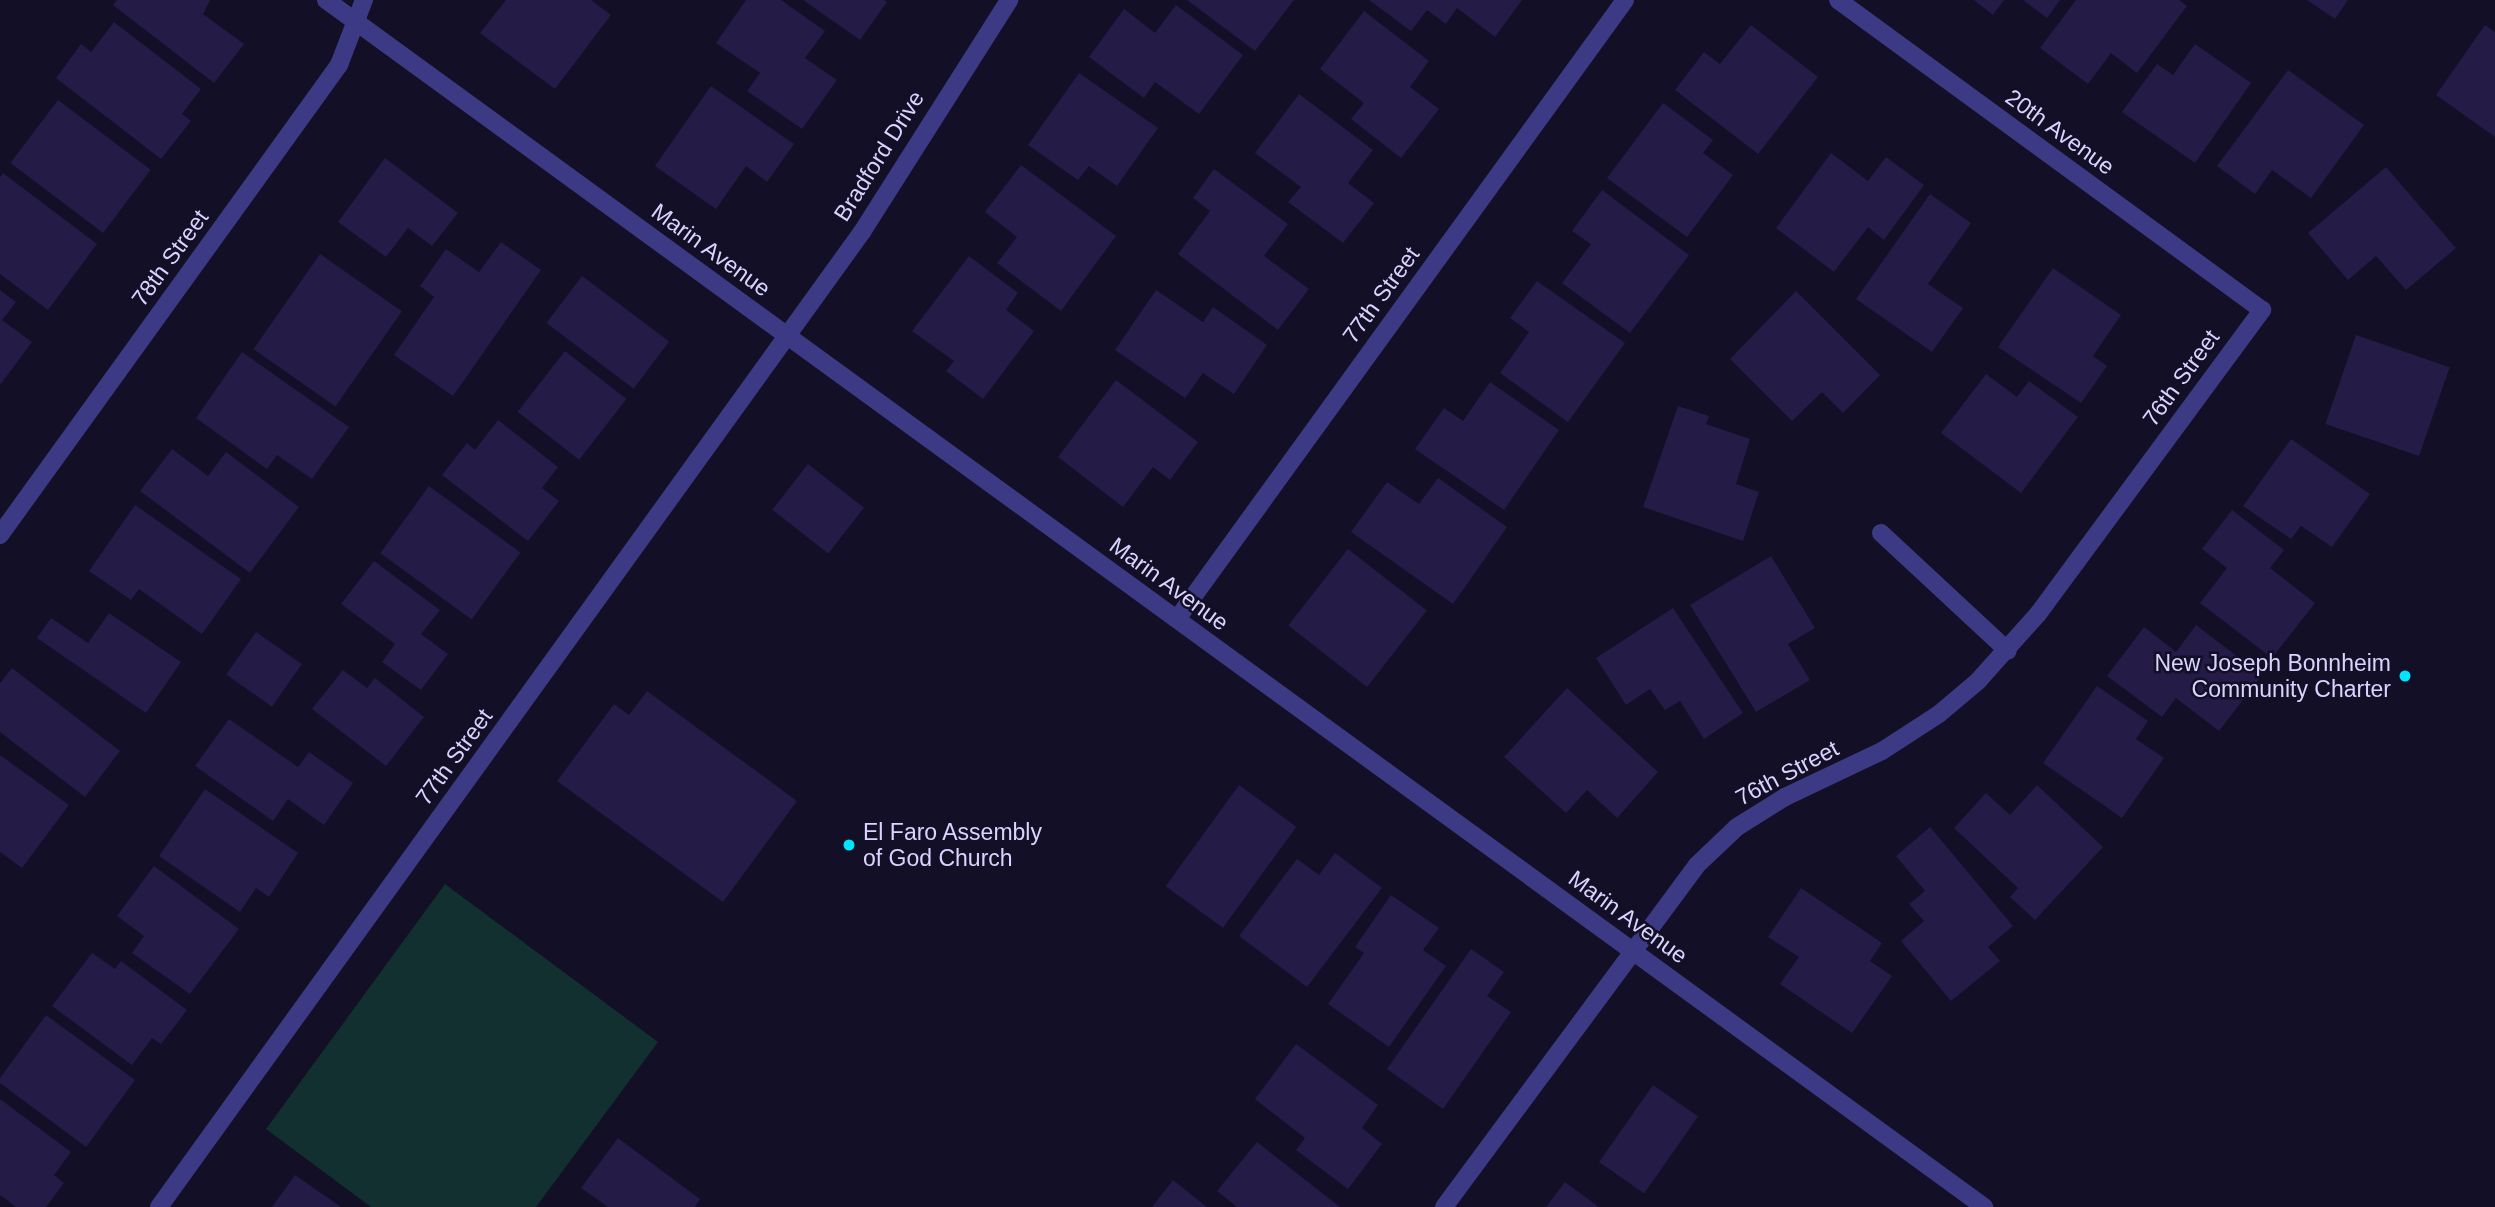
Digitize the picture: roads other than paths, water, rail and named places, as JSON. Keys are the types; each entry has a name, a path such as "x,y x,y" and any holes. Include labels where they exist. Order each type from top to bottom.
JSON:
{"street":[{"name":"Marin Avenue","path":"326,0 1984,1207"},
{"name":"78th Street","path":"0,535 339,65 364,0"},
{"name":"Bradford Drive","path":"788,336 862,232 1009,0"},
{"name":"77th Street","path":"1177,619 1625,0"},
{"name":"20th Avenue","path":"1838,0 2253,304"},
{"name":"76th Street","path":"1444,1207 1697,865 1737,827 1785,797 1882,751 1939,714 2008,651 2262,310 2253,304"},
{"name":"77th Street","path":"159,1207 788,336"},
{"path":"1881,533 2008,651"}],"place":[{"name":"New Joseph Bonnheim Community Charter","path":"2405,676"},
{"name":"El Faro Assembly of God Church","path":"849,845"}]}
